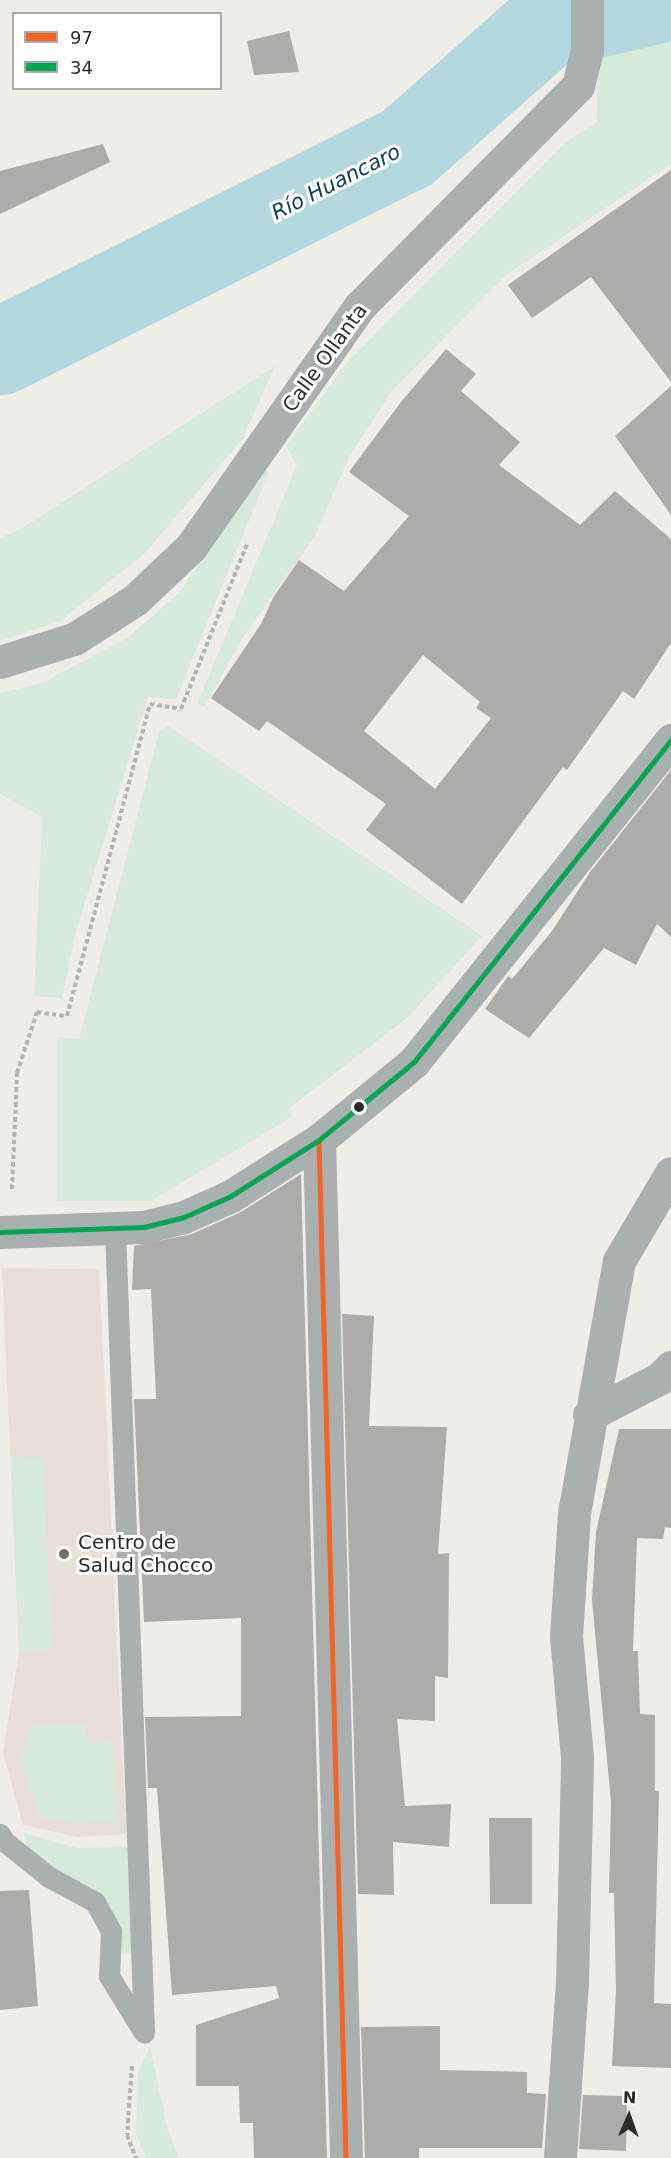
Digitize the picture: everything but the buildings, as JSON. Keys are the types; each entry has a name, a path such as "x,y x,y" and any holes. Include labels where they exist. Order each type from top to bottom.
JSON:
{"street":[{"name":"Calle Ollanta","path":"0,662 74,639 135,600 191,547 360,306 578,86 587,50 587,0"},
{"path":"5,1232 144,1227 193,1213 231,1196 319,1140 414,1062 671,740"},
{"path":"319,1140 346,2158"},
{"path":"560,2158 572,1983 577,1757 566,1637 574,1513 589,1414 619,1261 671,1173"},
{"path":"589,1414 660,1378 671,1367"}],"lane":[{"path":"116,1228 144,2032"},
{"path":"0,1834 4,1841 49,1876 95,1902 111,1931 109,1976 144,2032"}],"path":[{"path":"5,1232 17,1073 37,1012 67,1016 150,704 181,709 252,532"},
{"path":"136,2158 127,2135 130,2070 144,2032"}],"shaded area":[{"name":"Centro de Salud Chocco","path":"2,1268 99,1269 126,1834 78,1837 23,1825 3,1753 19,1652"}],"green space":[{"path":"671,24 671,164 506,275 391,392 350,455 315,536 243,637 205,706 197,704 297,465 286,446 348,361 567,141 597,122 598,37"},
{"path":"275,366 242,440 145,553 60,621 0,641 0,538 22,528"},
{"path":"262,465 268,474 176,699 148,697 75,935 62,998 34,996 42,817 0,794 0,693 42,683 127,638 180,592"},
{"path":"168,726 482,936 406,1019 288,1109 292,1117 151,1201 57,1201 57,1037 79,1039 159,732"},
{"path":"11,1457 43,1458 52,1649 19,1652"},
{"path":"86,1725 87,1743 112,1742 116,1821 78,1823 39,1817 20,1756 32,1726"},
{"path":"24,1833 77,1848 132,1847 137,1955 114,1952 114,1932 29,1857"},
{"path":"150,2047 168,2131 179,2158 146,2158 136,2134 138,2072"}],"waterway":[{"name":"Río Huancaro","path":"0,351 406,148 544,26 656,0"}],"transit line":[{"name":"34","path":"0,1232 144,1227 184,1217 231,1196 319,1140 414,1062 671,740"},
{"name":"97","path":"319,1140 346,2158"}],"place":[{"name":"Centro de Salud Chocco","path":"64,1554"}]}
